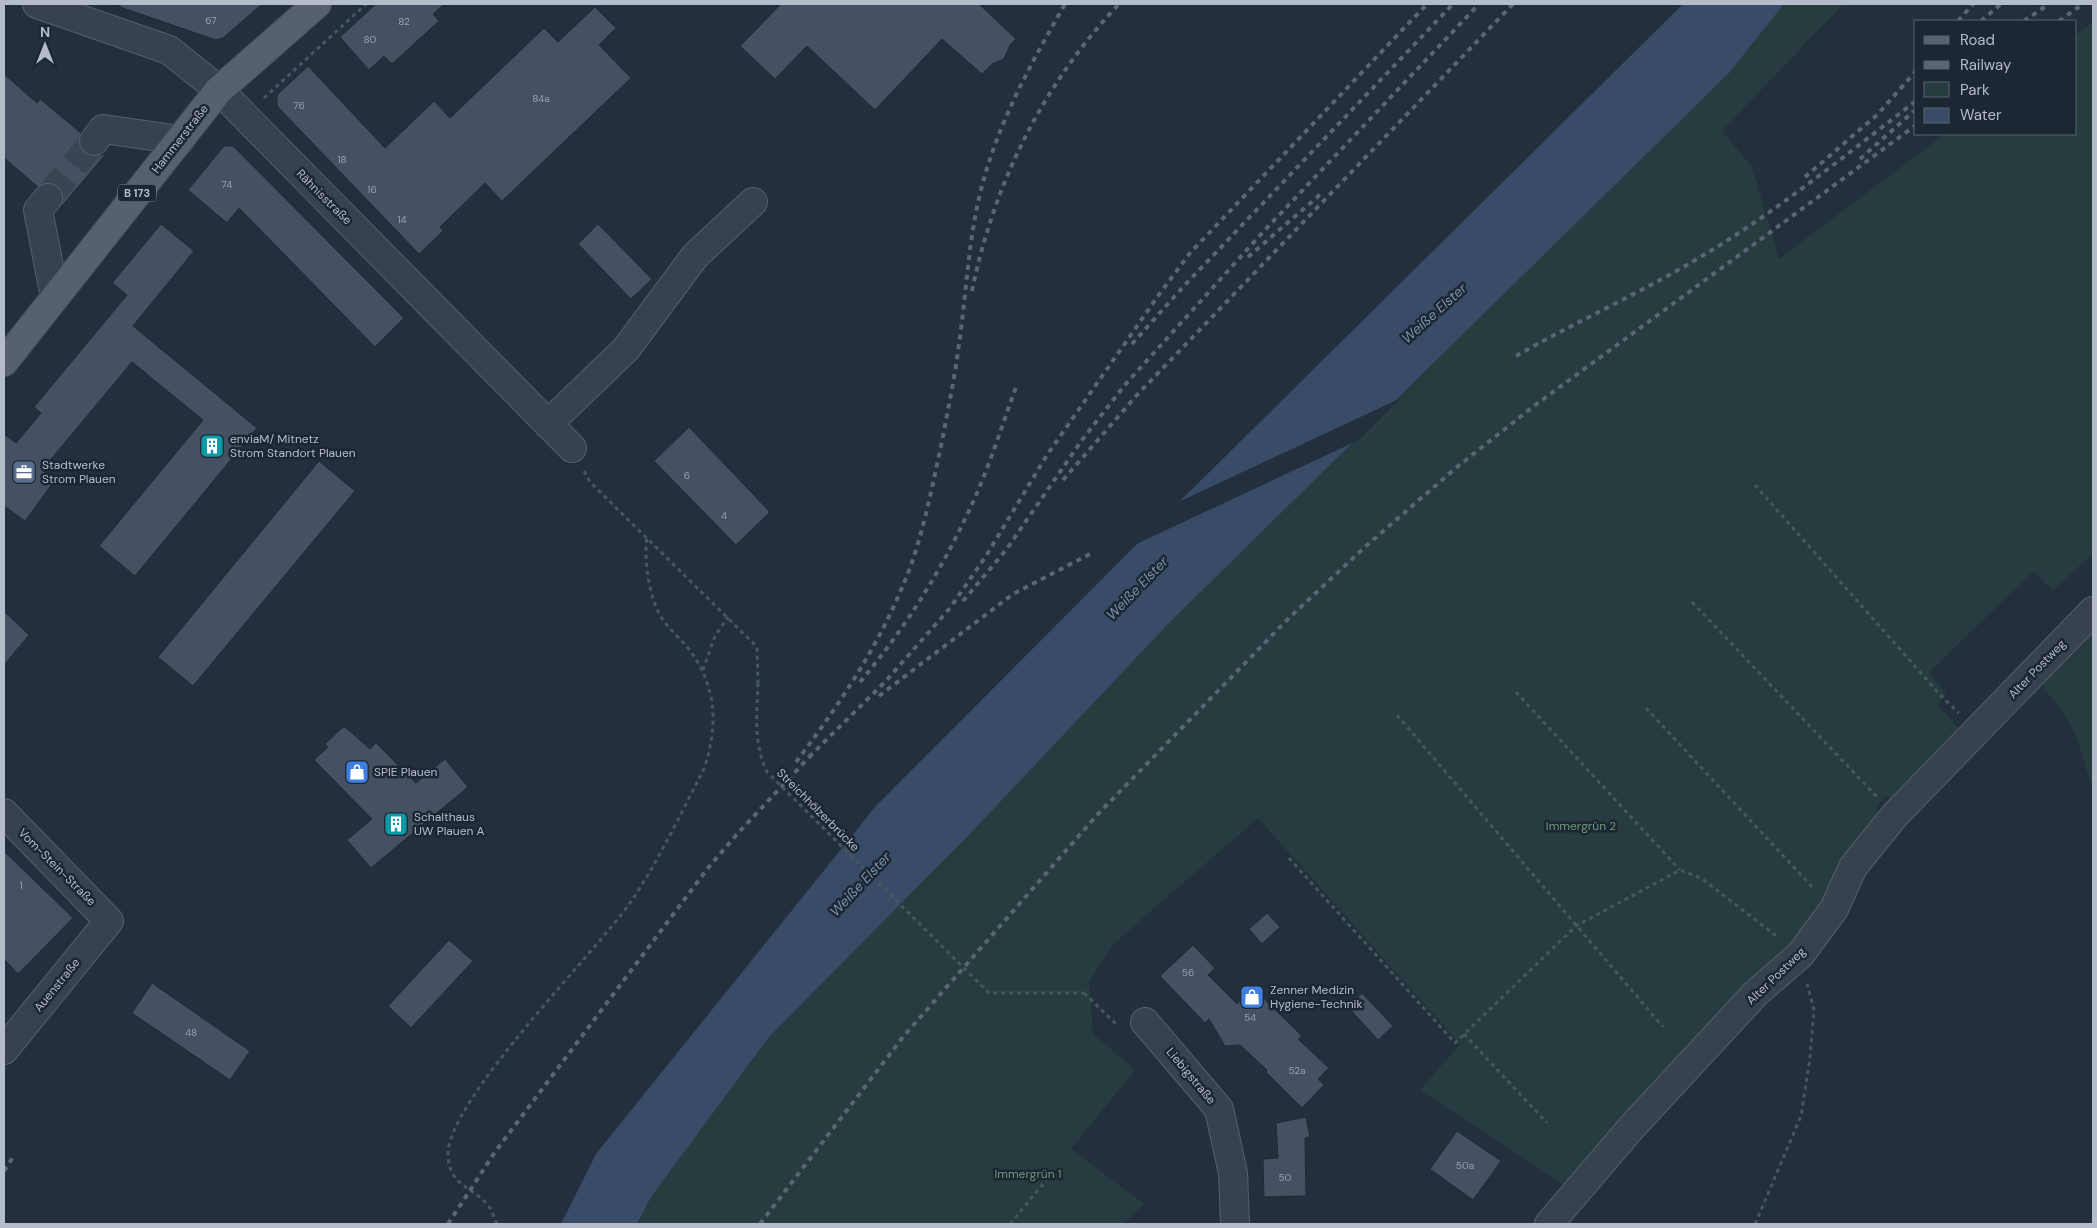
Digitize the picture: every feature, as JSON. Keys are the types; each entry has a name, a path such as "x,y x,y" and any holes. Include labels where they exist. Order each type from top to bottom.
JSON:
{"main road":[{"name":"Hammerstraße","path":"4,362 219,90 318,4"}],"street":[{"name":"Rähnisstraße","path":"37,4 169,50 219,90 572,448"},
{"path":"94,141 103,130 180,140"},
{"path":"48,198 38,210 55,297"},
{"path":"548,424 626,349 695,256 753,202"},
{"name":"Alter Postweg","path":"1549,1224 1631,1128 1756,993 1800,955 1834,909 1853,868 1895,815 2093,611"},
{"name":"Vom-Stein-Straße","path":"4,813 110,921"},
{"name":"Auenstraße","path":"4,1050 110,921"},
{"name":"Liebigstraße","path":"1145,1022 1219,1109 1233,1173 1235,1224"}],"path":[{"path":"245,116 366,4"},
{"name":"Streichhölzerbrücke","path":"572,448 590,482 757,647 756,733 759,756 767,772 989,993 1084,993 1127,1034 1145,1022"},
{"path":"1754,485 1943,698 1978,730"},
{"path":"497,1224 487,1204 456,1180 450,1167 448,1154 453,1135 468,1107 502,1057 603,938 630,903 650,870 703,771 712,748 714,723 712,698 703,670 657,608 645,555 647,537"},
{"path":"1692,602 1895,815"},
{"path":"703,670 714,636 728,618"},
{"path":"1516,692 1680,870 1701,878 1800,955 1814,1010 1810,1058 1801,1116 1755,1224"},
{"path":"1646,708 1834,909"},
{"path":"1397,715 1663,1027"},
{"path":"1289,858 1455,1043 1576,926 1680,870"},
{"path":"1464,1034 1547,1123"},
{"path":"1010,1224 1053,1172"}],"green space":[{"path":"1784,4 1843,4 1722,131 1752,167 1779,259 1944,135 2077,135 2077,34 2093,22 2093,553 2053,591 2034,571 1929,672 1946,693 1938,705 1962,732 1896,804 1886,795 1877,806 1878,822 1802,940 1570,1189 1420,1090 1460,1044 1258,818 1113,944 1089,982 1093,1034 1135,1070 1071,1149 1144,1204 1123,1224 637,1224 651,1197 769,1037 967,837 1169,623 1729,73"},
{"path":"2093,630 2093,786 2070,723 2043,688 2049,670"}],"water":[{"name":"Weiße Elster","path":"1683,4 1784,4 1729,73 1169,623 967,837 769,1037 651,1197 637,1224 561,1224 596,1154 875,807 1172,509"}],"pier":[{"path":"1401,398 1359,440 1132,546 1172,505"}],"building":[{"path":"120,4 262,4 223,38 216,40 120,7"},
{"path":"376,4 444,4 433,14 439,21 392,64 384,56 369,70 340,37"},
{"path":"781,4 979,4 1016,39 1010,45 1004,59 992,64 982,74 942,39 875,110 807,46 775,79 740,46"},
{"path":"595,7 616,28 599,45 631,78 502,201 485,183 440,227 443,231 419,254 277,106 277,95 308,66 385,148 434,101 450,118 544,28 558,42"},
{"path":"4,74 37,103 40,99 81,133 80,147 84,153 93,157 106,154 61,207 63,193 58,186 50,183 38,187 4,158"},
{"path":"224,146 233,146 404,318 375,347 239,208 227,223 188,190"},
{"name":"enviaM/ Mitnetz Strom Standort Plauen","path":"161,224 194,251 133,326 257,428 135,576 99,546 203,420 132,362 42,470 55,480 25,521 4,506 4,434 16,443 41,413 34,407 127,295 112,283"},
{"path":"598,224 652,279 631,299 578,244"},
{"path":"689,427 770,512 736,545 654,461"},
{"path":"319,461 355,491 193,686 158,657"},
{"path":"4,611 29,635 4,665"},
{"path":"344,726 370,749 376,743 416,783 445,759 468,787 371,868 347,840 372,819 314,760 328,747 325,744"},
{"path":"4,851 73,918 18,974 4,959"},
{"path":"1267,913 1280,927 1262,944 1249,929"},
{"path":"449,940 473,961 411,1028 388,1006"},
{"path":"1193,945 1215,968 1208,975 1237,1004 1253,988 1302,1036 1298,1039 1329,1068 1318,1079 1324,1085 1302,1108 1266,1072 1267,1070 1240,1045 1225,1046 1209,1019 1205,1023 1160,976"},
{"path":"152,983 250,1051 230,1080 132,1013"},
{"path":"1362,993 1393,1026 1378,1040 1348,1007"},
{"path":"1306,1117 1310,1137 1305,1138 1306,1196 1264,1197 1263,1159 1278,1158 1276,1123"},
{"path":"1457,1131 1501,1161 1473,1200 1430,1169"}],"tunnel":[{"path":"48,198 94,141"}],"railway":[{"path":"796,762 861,668 888,618 911,565 928,504 949,405 972,234 986,172 994,147 1015,98 1065,4"},
{"path":"972,291 994,212 1008,174 1025,137 1067,67 1119,4"},
{"path":"809,757 885,682 950,608 986,556 1047,455 1190,253 1427,4"},
{"path":"1132,344 1183,287 1453,4"},
{"path":"963,601 1006,550 1082,440 1124,386 1263,232 1479,4"},
{"path":"1063,480 1137,395 1513,4"},
{"path":"1959,20 1973,4"},
{"path":"1982,20 2001,4"},
{"path":"2025,20 2049,4"},
{"path":"2060,20 2083,4"},
{"path":"1805,177 1877,115 1914,73"},
{"path":"1516,356 1660,280 1734,236 1813,180 1914,103"},
{"path":"1860,159 1914,111"},
{"path":"760,1224 903,1037 1098,814 1289,618 1366,546 1457,467 1534,406 1914,126"},
{"path":"1248,257 1322,193"},
{"path":"860,682 918,604 943,562 980,487 1016,387"},
{"path":"879,696 1013,594 1092,553"},
{"path":"448,1224 495,1152 708,868 813,753"},
{"path":"4,1171 15,1154"}],"place":[{"name":"enviaM/ Mitnetz Strom Standort Plauen","path":"212,446"},
{"name":"Stadtwerke Strom Plauen","path":"24,472"},
{"name":"SPIE Plauen","path":"357,772"},
{"name":"Schalthaus UW Plauen A","path":"396,824"},
{"name":"Zenner Medizin Hygiene-Technik","path":"1252,997"}],"park label":[{"name":"Immergrün 2","path":"1581,826"},
{"name":"Immergrün 1","path":"1028,1174"}]}
